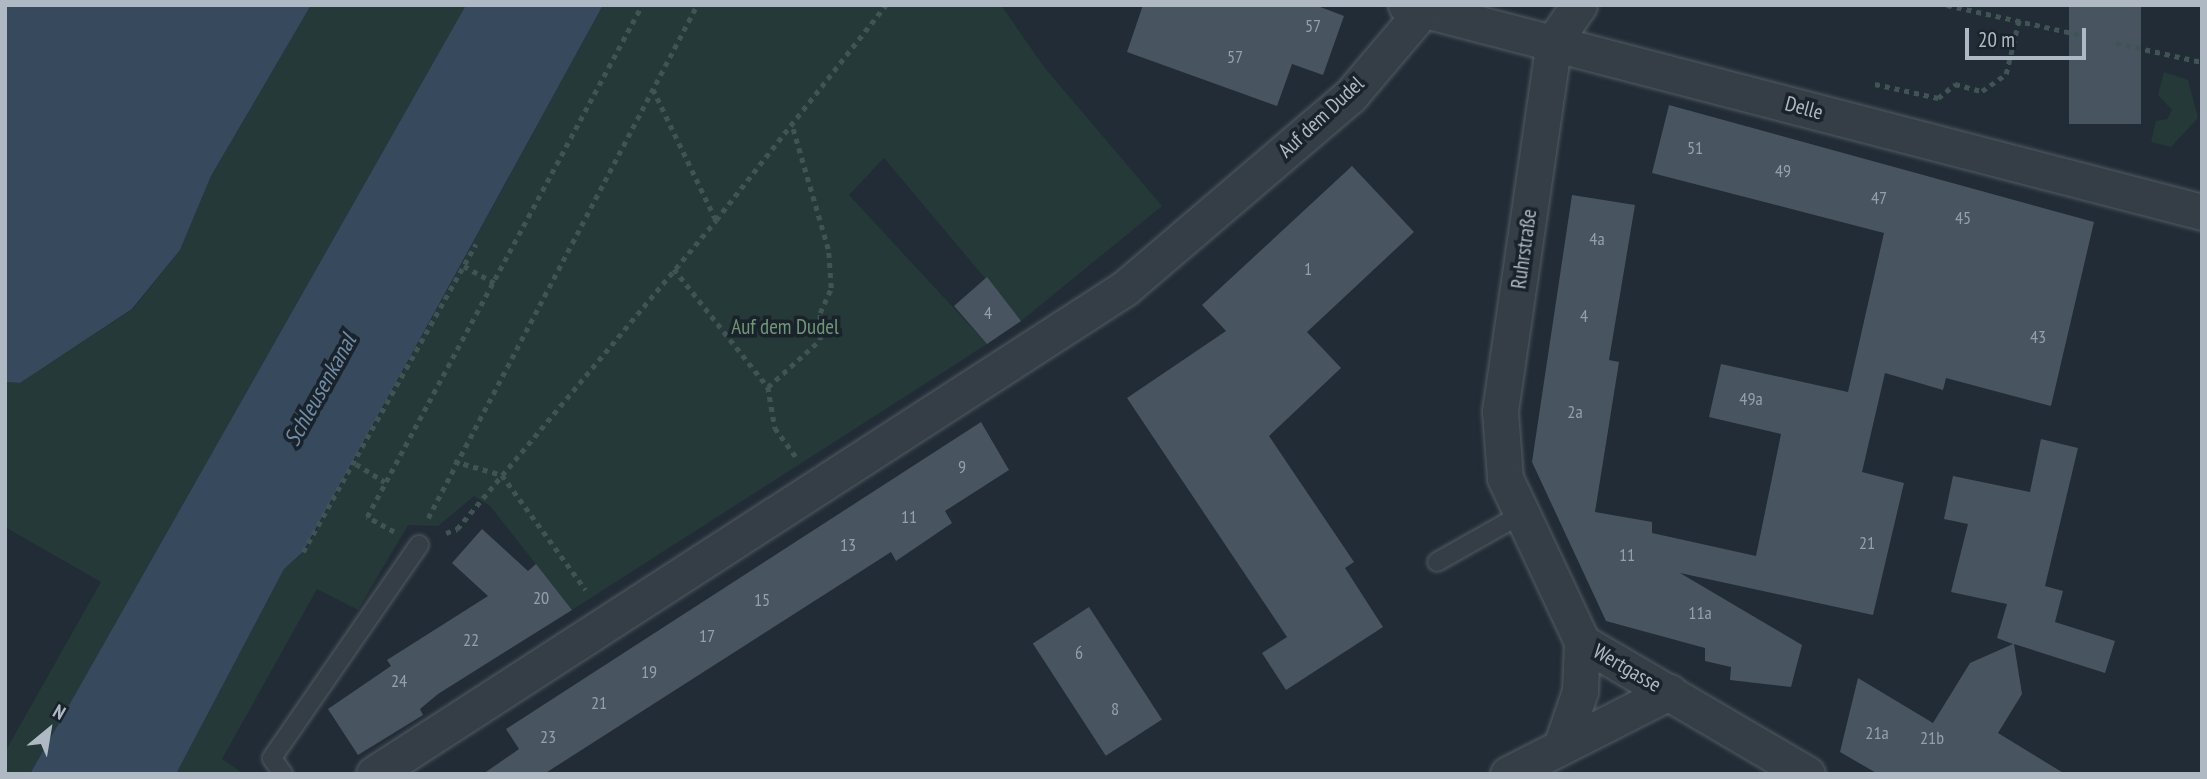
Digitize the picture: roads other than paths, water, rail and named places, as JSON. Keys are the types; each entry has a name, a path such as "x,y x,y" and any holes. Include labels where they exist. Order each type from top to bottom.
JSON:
{"street":[{"name":"Ruhrstraße","path":"1516,508 1501,453 1500,411 1554,41 1579,5"},
{"name":"Delle","path":"1414,8 1485,31 1554,41 2202,212"},
{"name":"Auf dem Dudel","path":"374,774 818,490 1125,288 1350,96 1414,8"},
{"name":"Wertgasse","path":"1516,508 1582,642 1807,774"},
{"path":"1563,741 1580,691 1582,642"},
{"path":"1508,774 1563,741 1668,692"}],"lane":[{"path":"1437,562 1516,508"},
{"path":"283,774 272,758 419,545"}],"water":[{"path":"5,5 311,5 211,176 180,250 132,309 20,383 5,382"},
{"name":"Schleusenkanal","path":"466,5 603,5 303,552 284,569 176,774 30,774"}]}
